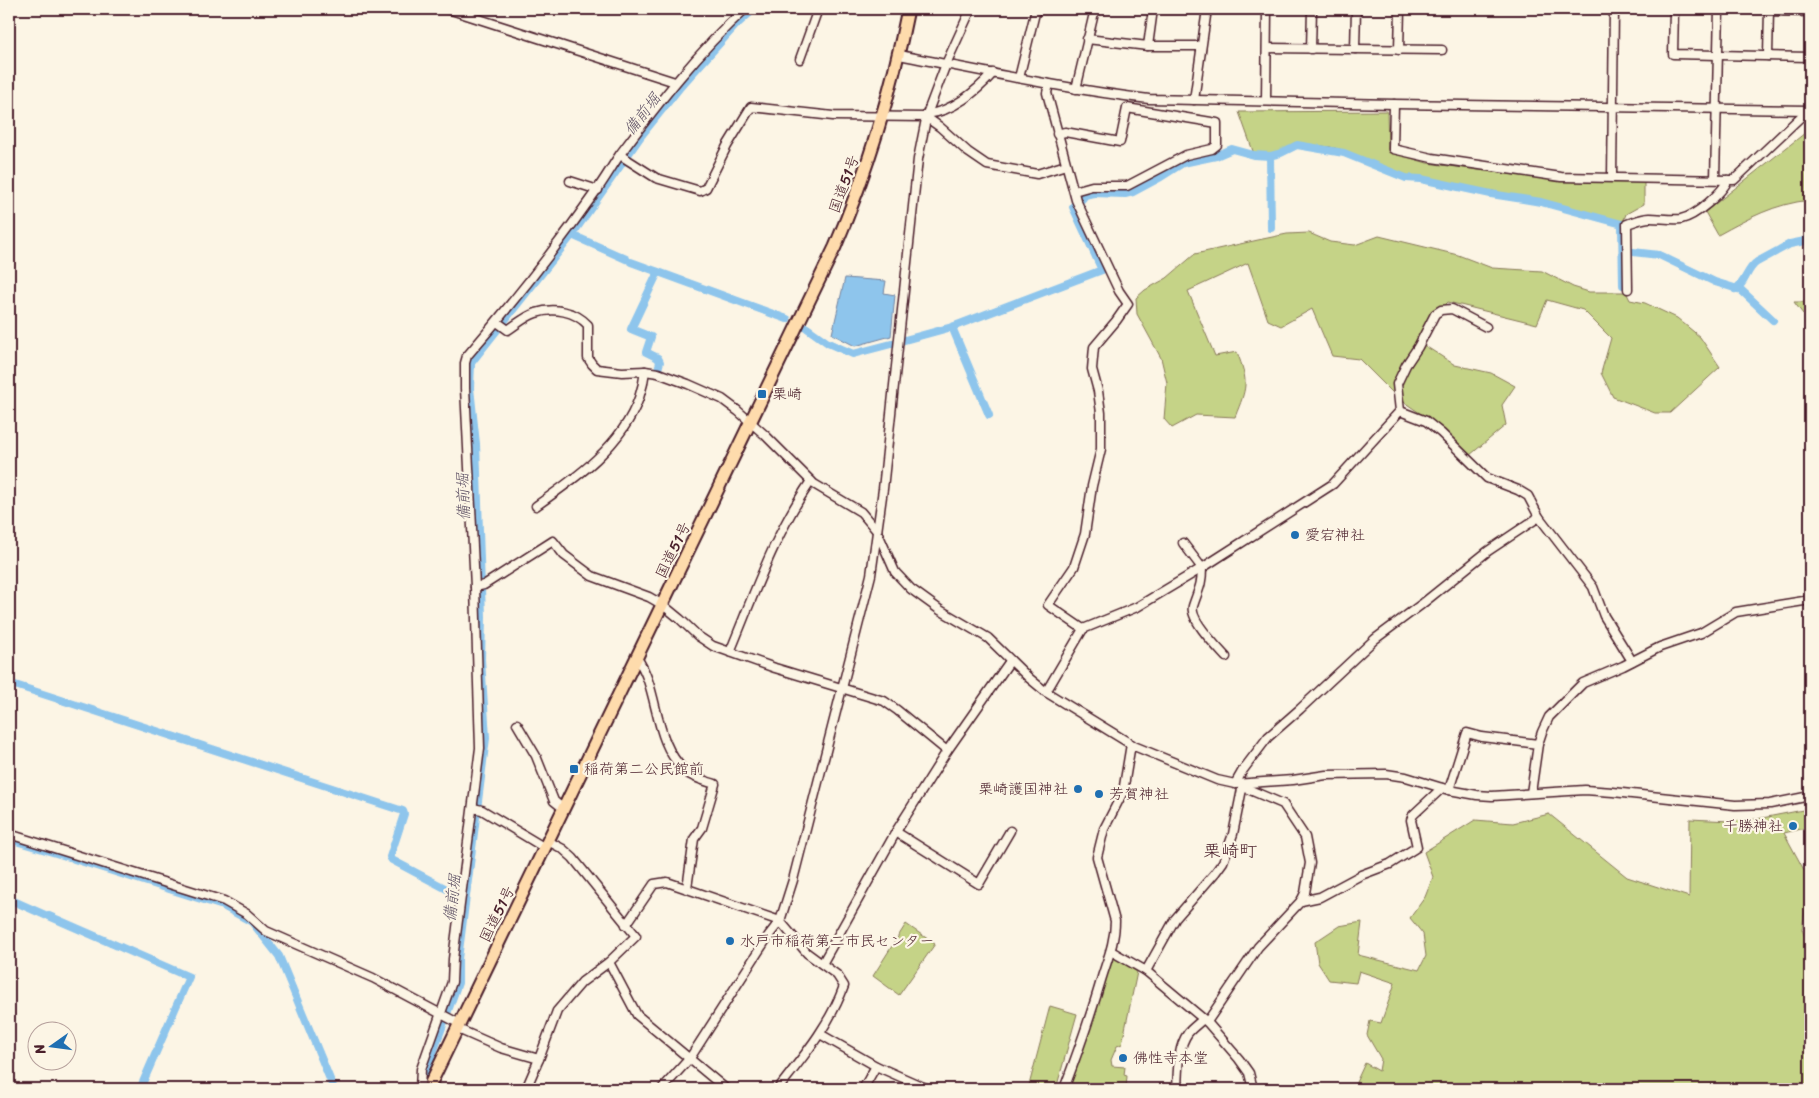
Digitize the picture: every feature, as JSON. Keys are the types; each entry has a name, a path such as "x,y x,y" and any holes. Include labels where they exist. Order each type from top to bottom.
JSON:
{"highway":[{"name":"国道51号","path":"428,1089 450,1020 547,845 811,300 847,220 882,117 899,55 908,9"}],"street":[{"path":"448,9 674,82"},
{"path":"420,1089 421,1069 450,1020 453,959 477,809 480,748 479,586 465,388 465,363 467,356 500,325 598,190 624,158 674,82 744,9"},
{"path":"800,59 818,9"},
{"path":"662,1089 690,1058 769,935 780,921 793,880 871,575 918,159 926,116 946,64 971,9"},
{"path":"1019,78 1036,9"},
{"path":"1076,89 1094,9"},
{"path":"1148,46 1153,9"},
{"path":"1194,100 1207,9"},
{"path":"1266,101 1267,9"},
{"path":"1311,48 1312,9"},
{"path":"1355,49 1356,9"},
{"path":"1399,50 1400,9"},
{"path":"1612,177 1614,9"},
{"path":"1674,9 1673,54 1810,57"},
{"path":"1715,179 1719,9"},
{"path":"1768,56 1769,10 1810,12"},
{"path":"1087,39 1148,46 1201,46"},
{"path":"1267,48 1442,50"},
{"path":"899,55 1076,89 1149,98 1394,104 1810,109"},
{"path":"624,158 656,178 700,191 706,188 727,146 751,107 833,116 926,116 946,109 967,96 993,73"},
{"path":"1049,84 1047,93 1074,191 1082,213 1119,291 1128,304 1094,347 1092,370 1101,412 1101,449 1092,486 1085,534 1077,559 1074,567 1048,605 1083,628"},
{"path":"1394,104 1393,149 1432,158 1561,177 1728,180 1734,180 1810,109"},
{"path":"1057,134 1065,132 1120,142 1127,108 1217,123 1217,145 1212,149 1186,155 1127,186 1092,186 1074,191"},
{"path":"926,116 968,152 987,165 1037,174 1066,165"},
{"path":"1628,289 1627,224 1647,218 1682,219 1708,204 1724,188 1728,180"},
{"path":"570,181 598,190"},
{"path":"1046,692 1083,628 1137,607 1202,568 1333,484 1400,411 1397,384 1435,314 1441,310 1452,309 1486,327"},
{"path":"500,325 508,330 535,313 554,310 565,312 582,319 588,325 587,353 592,364 597,368 622,372 645,371 658,373 688,384 722,400 751,423 811,481 861,512 877,531 895,572 911,589 940,610 988,638 998,646 1010,661 1046,692 1131,744 1228,784 1240,785 1326,775 1386,774 1406,777 1461,793 1492,796 1585,790 1736,805 1770,804 1810,796"},
{"path":"536,506 580,475 620,432 639,398 645,371"},
{"path":"1400,411 1421,419 1441,433 1487,478 1524,493 1532,502 1539,517 1593,587 1604,616 1632,660"},
{"path":"730,652 782,527 811,481"},
{"path":"1146,971 1176,919 1223,862 1233,834 1240,785 1251,758 1268,737 1375,639 1488,551 1539,517"},
{"path":"479,586 553,541 564,555 592,576 649,597 663,605 698,636 713,646 774,668 884,701 946,752"},
{"path":"1183,543 1202,568 1202,581 1192,608 1193,614 1196,621 1226,657"},
{"path":"1531,793 1538,744 1549,717 1583,682 1660,647 1701,633 1736,612 1810,600"},
{"path":"638,658 645,669 659,726 674,759 687,773 715,784 702,828 694,840 687,888"},
{"path":"822,964 896,832 946,752 1010,661"},
{"path":"517,724 536,756 554,800 564,809"},
{"path":"1301,902 1320,897 1361,875 1390,864 1416,847 1411,820 1413,815 1446,789 1467,733 1482,737 1538,744"},
{"path":"1064,1089 1111,951 1115,921 1097,857 1104,829 1123,792 1131,744"},
{"path":"1177,1089 1179,1058 1188,1034 1205,1021 1258,947 1301,902 1305,893 1310,863 1305,837 1283,804 1240,785"},
{"path":"477,809 547,845 563,849 573,858 636,936 609,962 582,982 557,1011 526,1089"},
{"path":"896,832 979,884 1010,831"},
{"path":"9,834 224,902 246,914 266,931 373,978 501,1048 539,1060"},
{"path":"626,925 654,884 667,882 780,921 807,953 837,975 844,986 840,998 820,1034 778,1089"},
{"path":"1111,951 1146,971 1205,1021 1249,1073 1253,1089"},
{"path":"609,962 637,1015 726,1089"},
{"path":"820,1034 876,1066 928,1089"},
{"path":"863,1089 876,1066"}],"green space":[{"path":"1387,111 1388,151 1427,163 1560,181 1644,182 1644,204 1626,214 1623,222 1542,200 1398,174 1343,150 1330,147 1297,143 1269,154 1254,154 1239,112"},
{"path":"1810,129 1810,200 1773,208 1718,235 1705,212"},
{"path":"1309,233 1330,242 1355,245 1379,236 1458,255 1492,268 1542,271 1573,287 1589,292 1626,292 1630,300 1645,303 1677,318 1700,337 1720,367 1670,413 1655,413 1613,397 1601,373 1611,338 1583,310 1547,300 1537,324 1448,302 1440,310 1419,342 1455,365 1491,373 1515,386 1502,405 1506,425 1470,455 1443,429 1398,398 1359,359 1332,356 1312,309 1281,326 1268,320 1248,263 1188,291 1215,356 1237,352 1245,378 1245,385 1235,417 1196,415 1172,428 1164,419 1167,383 1161,358 1137,314 1136,298 1145,290 1167,278 1195,254 1287,234"},
{"path":"1794,302 1810,302 1810,318 1803,314"},
{"path":"1810,810 1810,827 1784,833 1810,881 1802,929 1810,951 1810,1089 1353,1089 1365,1063 1379,1071 1381,1059 1367,1035 1370,1021 1381,1023 1395,983 1359,971 1356,983 1329,980 1318,963 1315,942 1339,926 1362,922 1358,955 1419,970 1426,956 1423,934 1410,918 1425,897 1433,877 1424,852 1475,820 1513,823 1549,814 1627,877 1689,897 1690,819 1730,821 1757,819"},
{"path":"906,924 935,944 899,995 873,976"},
{"path":"1112,956 1137,972 1122,1044 1117,1046 1111,1060 1112,1066 1125,1067 1124,1075 1127,1076 1126,1089 1069,1089"},
{"path":"1050,1006 1077,1014 1056,1089 1028,1089"}],"water":[{"path":"845,278 886,281 884,293 895,295 891,336 855,346 832,334"}],"waterway":[{"name":"備前堀","path":"426,1076 458,983 458,959 486,738 481,659 482,617 476,444 470,388 471,363 572,235 641,136 681,86 735,26 754,9"},
{"path":"1082,199 1085,195 1093,193 1125,194 1133,192 1183,163 1216,156 1232,149 1254,155 1270,156 1297,145 1344,153 1406,178 1421,179 1491,194 1541,202 1622,224 1623,285"},
{"path":"1270,156 1271,228"},
{"path":"901,341 952,327 1102,270 1073,207 1074,205"},
{"path":"572,235 626,259"},
{"path":"1735,289 1742,284 1750,268 1757,262 1790,244 1810,240"},
{"path":"1633,252 1659,255 1715,282 1741,290 1773,320"},
{"path":"631,262 787,319"},
{"path":"658,272 631,329 651,337 646,352 658,358 660,362 658,369"},
{"path":"952,327 989,415"},
{"path":"807,328 828,343 853,354 895,343"},
{"path":"9,683 403,811 404,814 390,857 392,860 458,895"},
{"path":"9,839 69,857"},
{"path":"74,859 220,905"},
{"path":"9,899 45,915"},
{"path":"223,906 252,922 279,956 334,1089"},
{"path":"49,916 189,977 140,1089"}],"place":[{"name":"栗崎","path":"762,394"},
{"name":"愛宕神社","path":"1295,535"},
{"name":"稲荷第二公民館前","path":"574,769"},
{"name":"栗崎護国神社","path":"1078,789"},
{"name":"芳賀神社","path":"1099,794"},
{"name":"千勝神社","path":"1793,826"},
{"name":"水戸市稲荷第二市民センター","path":"730,941"},
{"name":"佛性寺本堂","path":"1123,1058"}],"district":[{"name":"栗崎町","path":"1230,851"}]}
